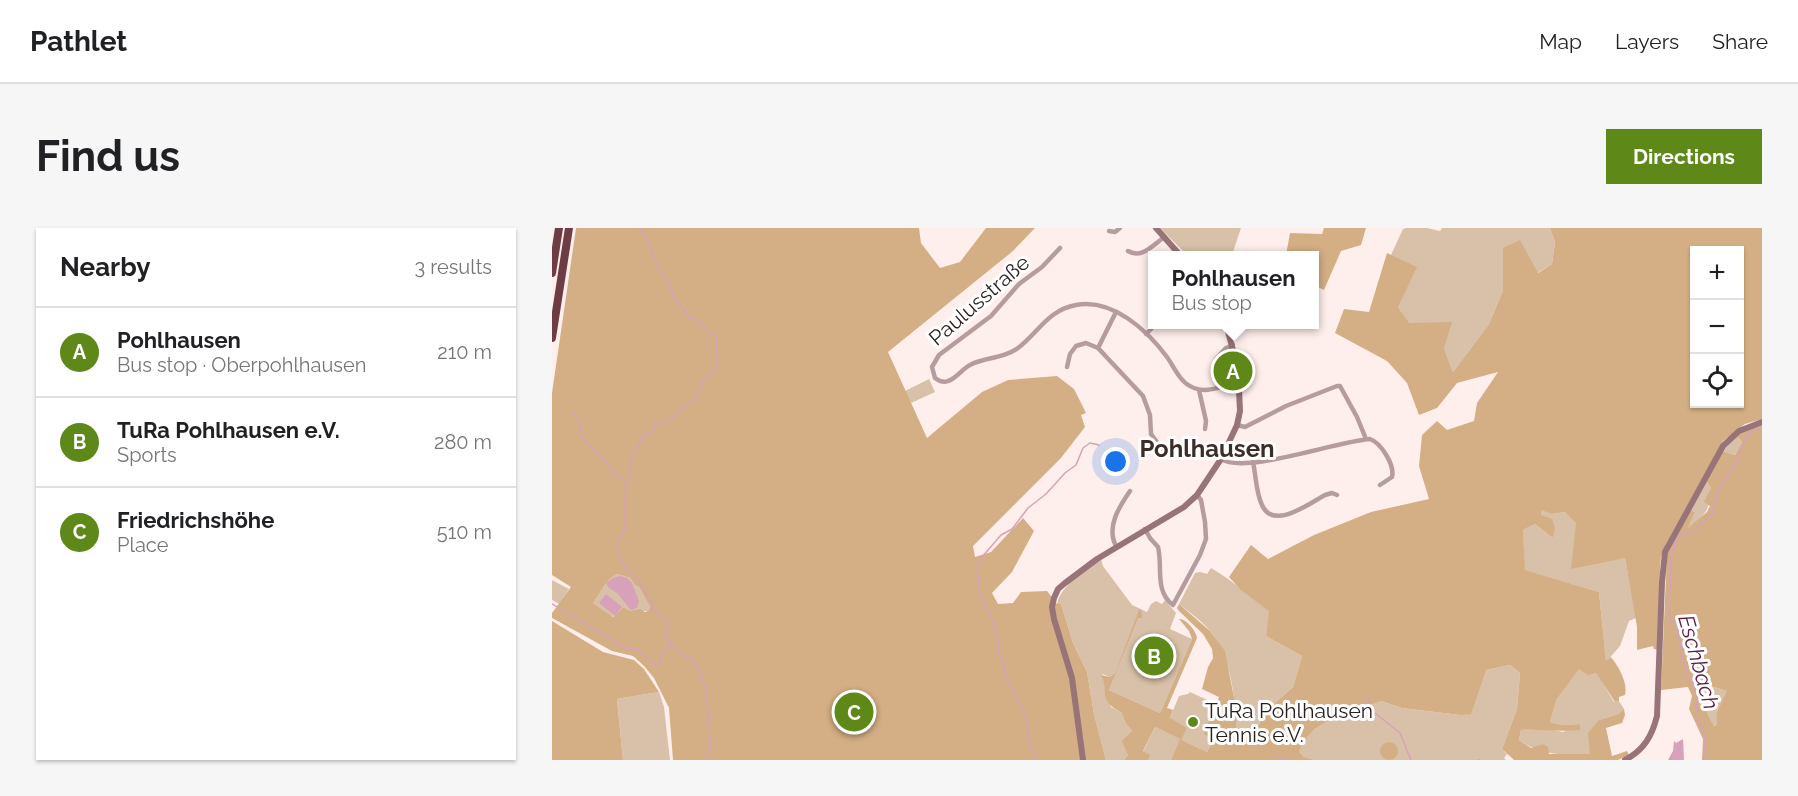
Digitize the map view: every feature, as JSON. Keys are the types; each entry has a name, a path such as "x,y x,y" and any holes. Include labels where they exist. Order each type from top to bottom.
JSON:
{"highway":[{"path":"552,273 559,228"},
{"path":"552,338 569,228"}],"street":[{"path":"1156,228 1176,251"},
{"path":"1108,231 1118,230"},
{"path":"1128,251 1136,255 1142,253 1163,237"},
{"name":"Paulusstraße","path":"1060,248 1042,267 1019,284 991,316 939,355 932,367 935,378 941,382 948,381 972,364 1010,353 1022,345 1050,316 1070,306 1095,305 1116,312 1146,333 1167,356 1183,380 1199,390"},
{"path":"1098,348 1116,312"},
{"path":"1146,333 1150,329"},
{"path":"1083,760 1072,678 1052,607 1058,589 1116,546 1173,515 1197,495 1221,459 1237,425 1240,411 1239,384 1233,345 1228,329"},
{"path":"1067,367 1070,354 1076,346 1086,343 1098,348 1143,396 1150,414 1151,434 1163,450"},
{"path":"1222,386 1216,359 1226,348 1233,345"},
{"path":"1205,429 1206,421 1199,390 1239,384"},
{"path":"1237,425 1245,427 1286,406 1340,386 1366,439"},
{"path":"1625,760 1643,747 1654,726 1659,698 1663,563 1666,548 1723,446 1739,430 1762,422"},
{"path":"1221,459 1232,464 1253,462 1366,439 1374,440 1393,469 1392,477 1380,485"},
{"path":"1253,462 1262,507 1272,515 1283,516 1325,495 1332,493 1337,495"},
{"path":"1116,546 1112,535 1114,519 1130,491"},
{"path":"1145,529 1159,550 1159,576 1167,600 1173,606 1206,539 1201,500 1197,495"}],"shaded area":[{"path":"576,228 919,228 921,243 940,268 960,262 986,228 1035,228 1013,251 888,352 927,438 982,392 1008,380 1057,376 1074,389 1086,413 1081,415 1085,427 1061,458 973,546 975,557 991,552 1023,518 1034,531 1012,572 992,593 998,604 1013,603 1021,592 1047,591 1057,604 1061,604 1073,643 1087,672 1094,714 1106,760 673,760 669,708 654,678 644,666 633,656 612,651 552,618 552,613 571,587 552,575 552,393","holes":["617,574 630,578 639,587 650,607 648,611 640,609 631,611 623,607 613,617 593,603 606,583"]},
{"path":"1160,228 1241,228 1233,251 1183,251"},
{"path":"1324,228 1366,228 1361,245 1341,251 1324,290 1319,288 1319,251 1287,251 1290,233 1322,234"},
{"path":"1427,228 1440,231 1442,228 1550,228 1555,242 1552,264 1537,273 1503,248 1503,290 1489,324 1453,372 1444,348 1410,323 1398,307 1391,255 1403,229"},
{"path":"1550,228 1762,228 1762,419 1745,424 1723,441 1666,544 1660,568 1658,650 1653,646 1637,650 1637,627 1625,558 1571,569 1576,523 1565,512 1552,514 1541,510 1541,515 1552,519 1555,528 1553,537 1535,524 1523,530 1525,570 1599,592 1606,661 1611,657 1614,661 1622,675 1626,690 1625,695 1619,697 1619,701 1615,702 1596,673 1588,675 1579,669 1557,699 1550,722 1562,725 1580,724 1580,730 1521,730 1519,740 1531,748 1543,744 1548,747 1549,754 1590,754 1588,733 1599,720 1618,714 1624,709 1625,715 1622,723 1606,728 1612,756 1627,751 1629,755 1618,760 1514,760 1502,749 1517,709 1520,673 1510,665 1486,670 1471,714 1460,715 1402,708 1381,701 1335,716 1314,729 1302,743 1299,752 1303,757 1314,760 1171,760 1180,739 1155,727 1143,751 1150,755 1148,760 1124,760 1128,755 1122,741 1132,731 1121,712 1106,699 1101,675 1110,677 1115,673 1139,610 1141,609 1142,618 1138,618 1109,690 1160,713 1192,639 1189,631 1179,619 1184,620 1192,628 1197,638 1167,708 1173,710 1170,718 1187,728 1181,740 1207,752 1213,740 1203,734 1219,697 1202,689 1213,658 1212,649 1203,634 1179,611 1177,608 1179,604 1210,631 1225,651 1235,703 1237,736 1251,738 1267,710 1293,687 1302,656 1266,636 1269,611 1241,590 1229,577 1251,545 1268,559 1314,535 1371,512 1429,499 1419,466 1422,435 1437,421 1447,430 1474,421 1477,403 1498,372 1457,383 1437,408 1419,415 1407,383 1387,361 1335,333 1344,309 1369,312 1387,253 1417,267 1398,307 1410,323 1452,322 1444,348 1453,372 1489,324 1503,290 1503,248 1520,240 1538,273 1552,264 1555,242"},
{"path":"929,379 935,392 911,403 905,391"},
{"path":"1762,425 1762,760 1702,760 1703,739 1689,709 1692,696 1688,687 1661,690 1667,554 1690,510 1695,512 1688,528 1707,512 1710,506 1704,502 1711,488 1706,481 1723,451 1735,455 1742,442 1737,436","holes":["1704,684 1727,691 1717,712 1717,724 1714,726 1705,706"]},
{"path":"1737,436 1742,442 1735,455 1723,451"},
{"path":"1706,481 1711,488 1708,508 1687,530 1695,512 1690,510"},
{"path":"1541,509 1552,514 1565,512 1625,558 1636,618 1629,621 1620,646 1606,662 1599,592 1524,570 1523,530 1535,524 1550,536 1540,515"},
{"path":"1101,559 1103,566 1132,605 1147,612 1151,604 1156,601 1162,604 1165,600 1176,613 1170,629 1192,639 1160,713 1109,690 1140,610 1115,673 1110,677 1102,674 1111,707 1121,712 1133,732 1128,755 1124,760 1106,760 1094,714 1087,672 1073,643 1061,604 1057,604 1069,584"},
{"path":"1211,568 1270,611 1266,636 1302,656 1293,687 1267,710 1251,738 1237,737 1231,681 1224,654 1218,642 1203,624 1179,604 1195,573 1207,574"},
{"path":"617,574 630,578 639,587 650,607 648,611 631,611 623,607 612,617 593,603 606,583"},
{"path":"620,576 632,583 639,601 637,608 631,610 606,583"},
{"path":"552,580 569,589 559,604 552,600"},
{"path":"606,594 622,607 615,616 599,603"},
{"path":"552,621 603,652 634,660 644,669 659,692 617,699 623,760 552,760"},
{"path":"1510,665 1520,673 1517,709 1502,749 1507,754 1504,758 1506,760 1269,760 1342,688 1402,708 1460,715 1486,670"},
{"path":"1579,668 1596,672 1614,702 1619,701 1624,709 1618,714 1599,720 1590,754 1545,752 1519,740 1521,730 1549,729 1563,732 1579,724 1562,725 1550,722 1557,699"},
{"path":"1703,684 1728,691 1717,712 1717,724 1713,726 1705,706"},
{"path":"659,692 664,707 670,760 623,760 617,699"},
{"name":"TuRa Pohlhausen Tennis e.V.","path":"1190,692 1216,704 1203,734 1213,740 1207,752 1180,740 1171,760 1148,760 1143,752 1155,727 1181,739 1170,718 1179,696"},
{"path":"1683,739 1684,760 1668,760 1673,751 1674,741 1676,743"},
{"path":"1389,742 1395,745 1398,751 1395,757 1389,760 1383,757 1380,751 1383,745"}],"waterway":[{"path":"640,228 651,247 658,269 667,279 675,299 690,318 696,319 717,338 717,367 703,381 698,395 673,418 654,425 654,431 641,438 637,450 631,457 631,471 625,489 625,528 618,541 617,550 621,561 638,579 656,612 669,622 665,636 680,653 695,661 706,690 711,747 706,753 709,760"},
{"path":"573,412 581,426 579,433 581,437 611,468 613,473 626,482"},
{"name":"Eschbach","path":"1703,760 1705,743 1703,730 1698,721 1695,687 1688,675 1682,656 1678,630 1669,614 1671,558 1676,541 1680,536 1693,531 1712,514 1719,489 1733,469 1748,433 1762,428"},
{"path":"1033,760 1036,756 1031,747 1025,713 1005,677 1004,664 998,650 998,638 980,595 977,568 982,557 1001,535 1012,529 1028,508 1076,465 1083,448 1090,443 1099,445"},
{"path":"552,604 628,649 636,648 656,666 660,664 660,656 673,643"},
{"path":"1368,697 1370,709 1400,733 1411,760"},
{"path":"1275,756 1286,760"}],"place":[{"name":"Pohlhausen","path":"1233,371"},
{"name":"TuRa Pohlhausen e.V.","path":"1154,656"},
{"name":"Friedrichshöhe","path":"854,712"},
{"name":"TuRa Pohlhausen Tennis e.V.","path":"1193,722"}],"district":[{"name":"Pohlhausen","path":"1207,448"}]}
